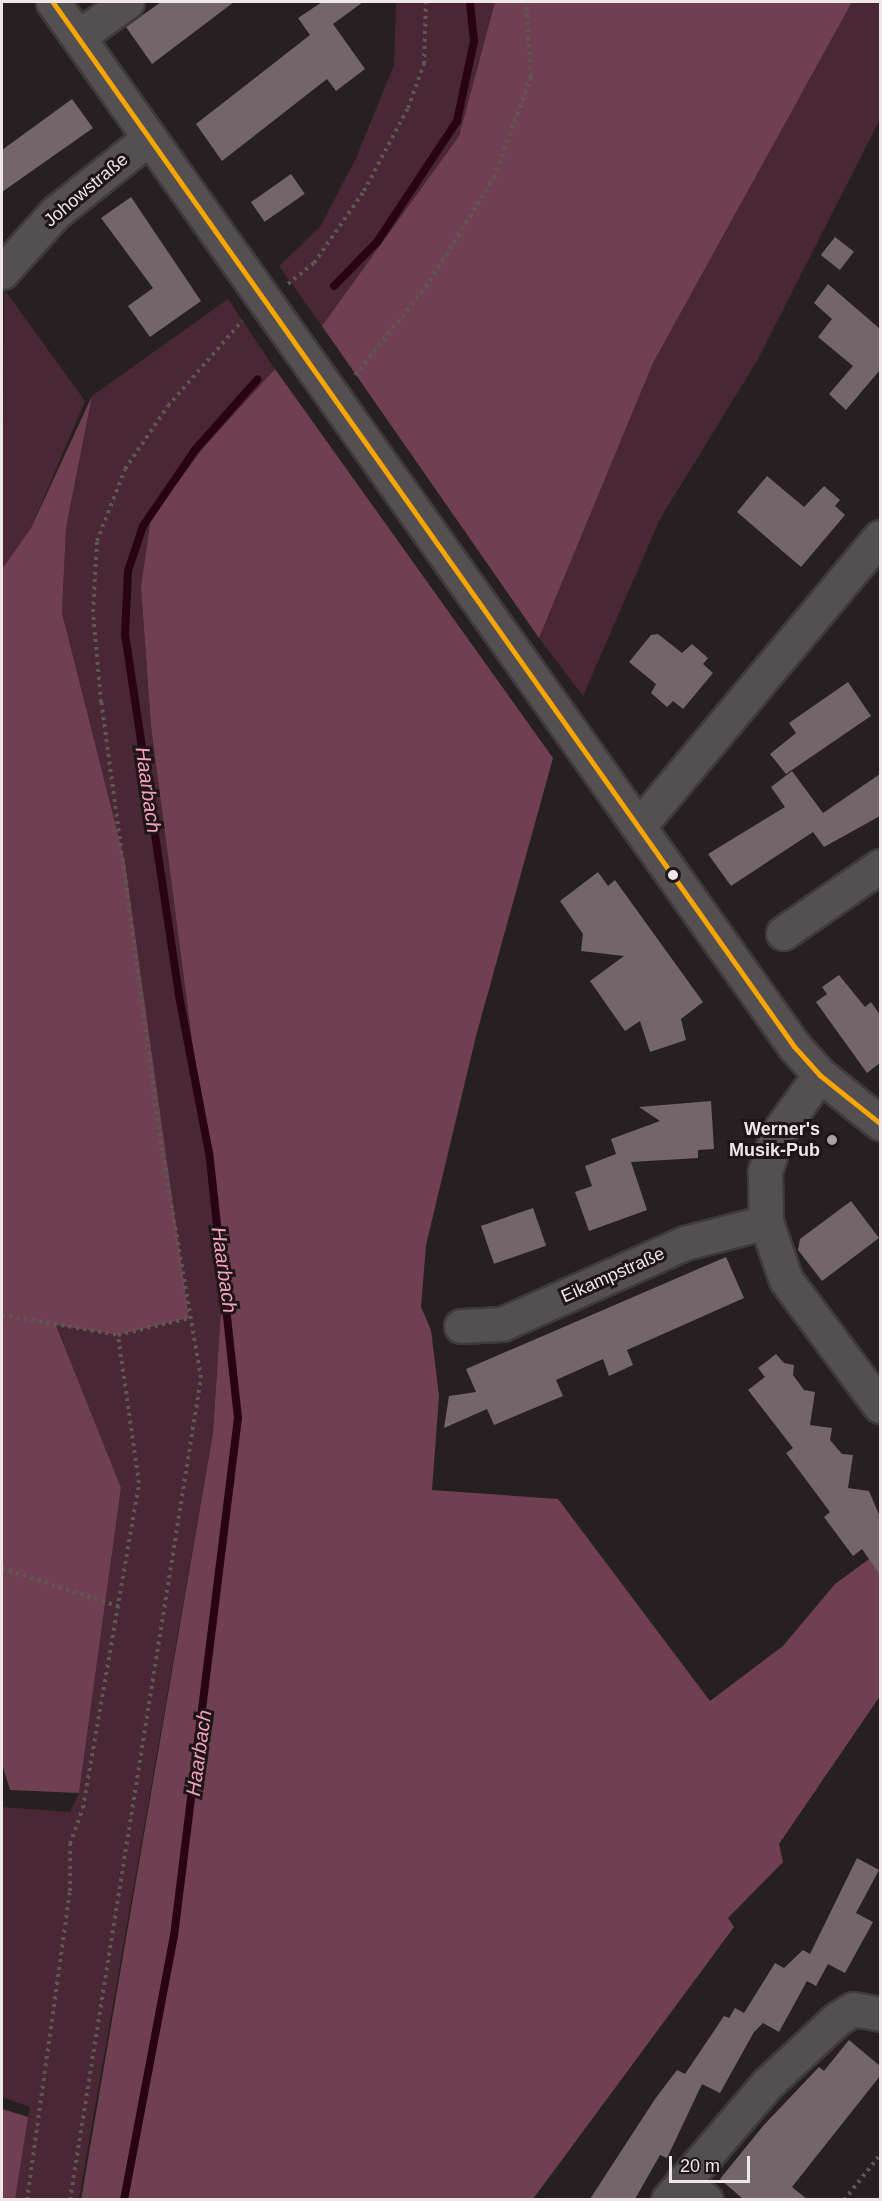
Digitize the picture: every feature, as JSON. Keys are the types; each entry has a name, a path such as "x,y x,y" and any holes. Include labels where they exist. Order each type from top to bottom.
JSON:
{"street":[{"path":"52,2 639,826 820,1075 880,1123"},
{"path":"78,37 127,2"},
{"name":"Johowstraße","path":"2,272 55,213 149,138"},
{"path":"639,826 880,537"},
{"path":"783,933 880,866"},
{"path":"820,1075 777,1134 765,1172 766,1222 786,1280 880,1406"},
{"name":"Eikampstraße","path":"460,1326 502,1324 685,1243 766,1222"},
{"path":"686,2193 767,2084 837,2019 853,2009 880,2014"}],"path":[{"path":"70,2199 201,1378 189,1318 101,702 93,612 97,541 125,469 168,406 237,324 314,263 364,191 424,64 426,2"},
{"path":"335,399 426,286 494,178 531,77 526,2"},
{"path":"2,1315 118,1335 189,1318"},
{"path":"27,2199 70,1891 70,1845 83,1808 120,1607 139,1483 118,1335"},
{"path":"2,1568 120,1607"},
{"path":"844,2199 880,2155"}],"shaded area":[{"path":"396,2 495,2 459,136 322,326 279,266 320,227 356,158 394,65"},
{"path":"495,2 852,2 653,363 539,638 322,326 459,136"},
{"path":"852,2 880,2 880,119 757,361 660,519 583,696 539,638 653,363"},
{"path":"4,289 85,401 31,528 2,569"},
{"path":"228,299 275,369 204,447 141,587 151,726 223,1278 213,1433 79,2199 2,2199 2,2109 28,2117 30,2107 2,2097 2,1807 70,1812 79,1793 121,1489 56,1324 118,1335 189,1318 125,862 62,613 66,528 92,396"},
{"path":"275,369 553,758 476,1036 426,1245 421,1307 431,1330 439,1396 432,1490 558,1499 710,1701 783,1646 835,1584 880,1551 880,1696 779,1844 783,1862 728,1918 734,1927 533,2199 81,2200 213,1433 223,1278 151,726 141,587 151,518 204,447"},
{"path":"92,396 66,528 62,613 125,862 189,1318 118,1335 56,1325 121,1488 79,1793 10,1790 2,1764 2,569 31,528"},
{"path":"2,2109 28,2117 15,2199 2,2199"}],"building":[{"path":"161,2 234,2 152,64 126,27"},
{"path":"322,2 363,2 333,24 365,69 336,91 327,79 222,161 196,124 310,35 298,18"},
{"path":"72,99 93,128 2,192 2,150"},
{"path":"291,174 305,194 265,222 251,202"},
{"path":"131,197 201,301 150,337 128,306 153,288 101,218"},
{"path":"835,237 854,252 840,270 821,255"},
{"path":"828,284 880,329 880,370 846,410 829,394 853,366 818,337 832,319 814,303"},
{"path":"767,476 804,507 824,486 840,500 835,506 845,515 801,567 737,512"},
{"path":"658,634 682,653 692,644 708,658 703,664 713,673 683,709 673,701 667,707 651,693 656,684 629,662 651,635"},
{"path":"848,682 871,716 786,774 770,754 796,733 789,723"},
{"path":"792,771 823,813 880,774 880,816 824,847 813,832 731,886 708,854 785,807 771,787"},
{"path":"598,872 608,886 615,880 703,1002 681,1019 686,1040 650,1052 640,1021 625,1031 590,981 624,956 581,951 583,934 560,901"},
{"path":"839,975 865,1007 871,1002 880,1015 880,1063 867,1073 816,1002 827,994 822,987"},
{"path":"711,1101 714,1149 698,1150 698,1158 631,1162 647,1210 589,1231 575,1192 592,1186 585,1166 616,1154 611,1139 660,1121 639,1107"},
{"path":"851,1201 879,1238 822,1281 798,1250 800,1239"},
{"path":"533,1208 546,1246 494,1264 481,1226"},
{"path":"726,1257 744,1298 627,1350 633,1365 609,1376 603,1359 556,1380 563,1396 494,1425 487,1409 444,1428 449,1396 476,1392 466,1369"},
{"path":"776,1354 784,1363 794,1365 793,1375 804,1390 815,1392 810,1425 832,1428 830,1440 842,1454 853,1455 848,1488 869,1491 880,1517 880,1575 862,1549 853,1556 824,1517 830,1512 786,1453 793,1448 748,1390 765,1377 758,1368"},
{"path":"857,1858 879,1870 856,1913 873,1922 845,1973 828,1964 816,1986 807,1981 779,2032 763,2023 754,2032 720,2093 702,2084 667,2158 660,2155 635,2199 590,2199 655,2099 677,2070 685,2074 724,2016 729,2018 735,2008 744,2013 775,1963 784,1968 803,1950 810,1954"},
{"path":"849,2040 880,2066 880,2076 792,2187 807,2199 743,2199 720,2179 763,2126 819,2067 824,2071"}],"waterway":[{"path":"334,286 377,242 457,121 474,41 470,2"},
{"name":"Haarbach","path":"124,2200 174,1936 238,1418 209,1153 179,995 125,635 128,571 143,526 195,450 257,380"}],"transit line":[{"path":"53,2 794,1046 820,1075 880,1123"}],"place":[{"name":"Werner's Musik-Pub","path":"832,1140"}]}
